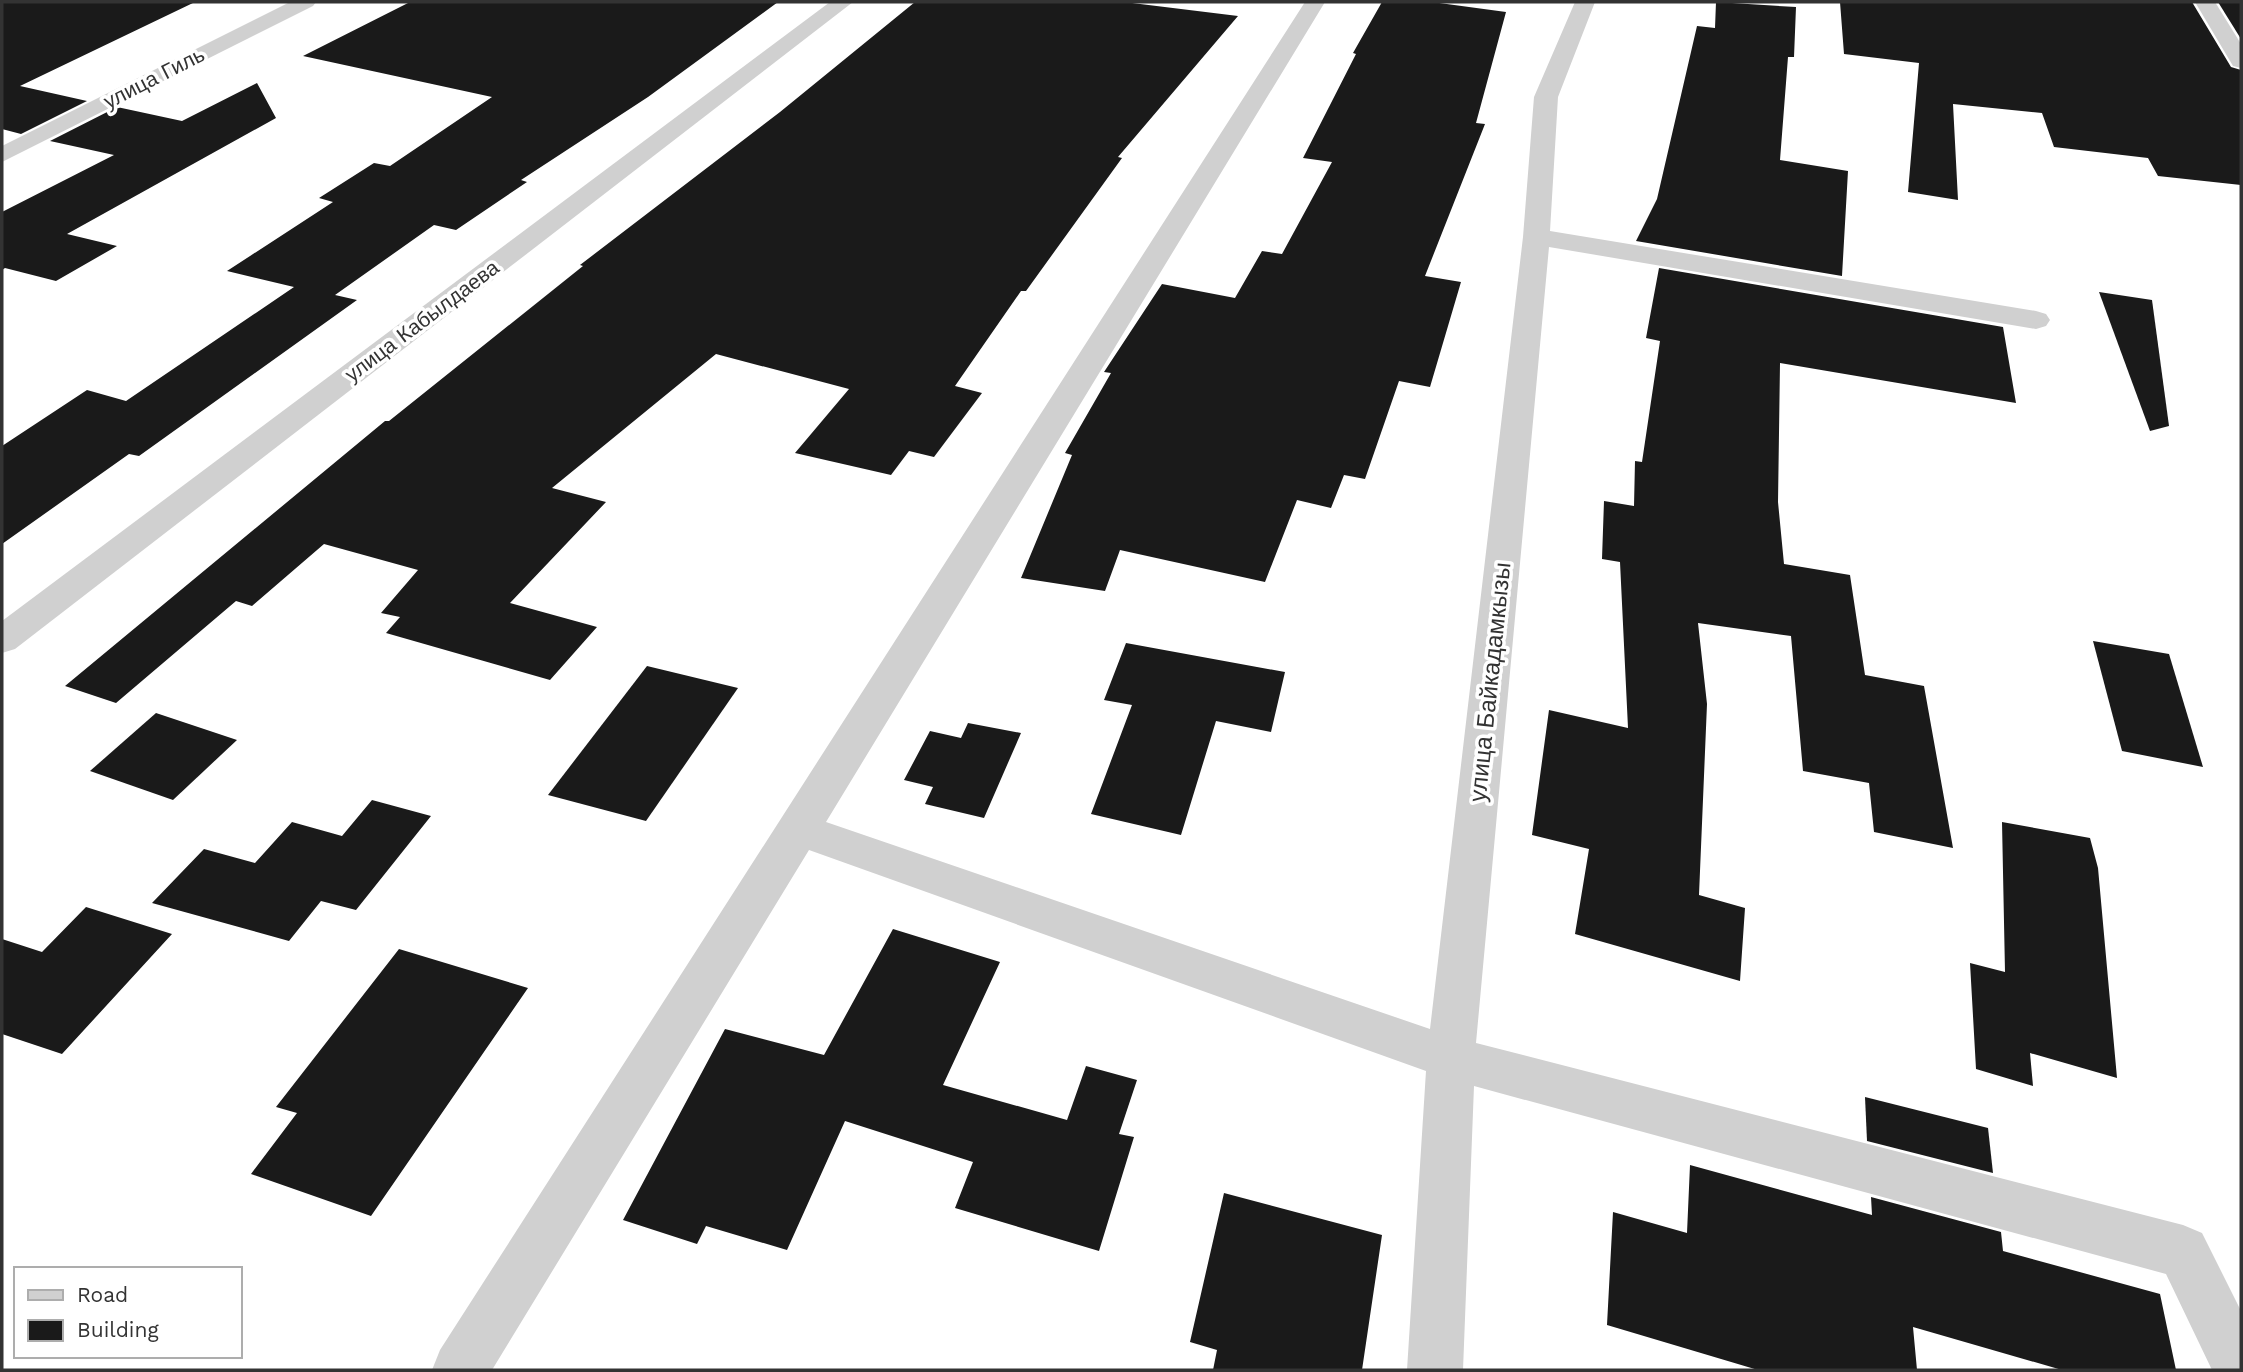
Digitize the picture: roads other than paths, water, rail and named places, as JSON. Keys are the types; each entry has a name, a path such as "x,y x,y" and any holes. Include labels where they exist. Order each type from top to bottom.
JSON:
{"street":[{"name":"улица Гиль","path":"2,155 306,2"},
{"name":"улица Кабылдаева","path":"2,640 843,2"},
{"path":"460,1370 1315,2"},
{"name":"улица Байкадамкызы","path":"1434,1370 1451,1058 1536,237 1546,97 1585,2"},
{"path":"2206,2 2241,61"},
{"path":"1536,237 2035,320"},
{"path":"798,829 1451,1058 2183,1252 2241,1370"}]}
